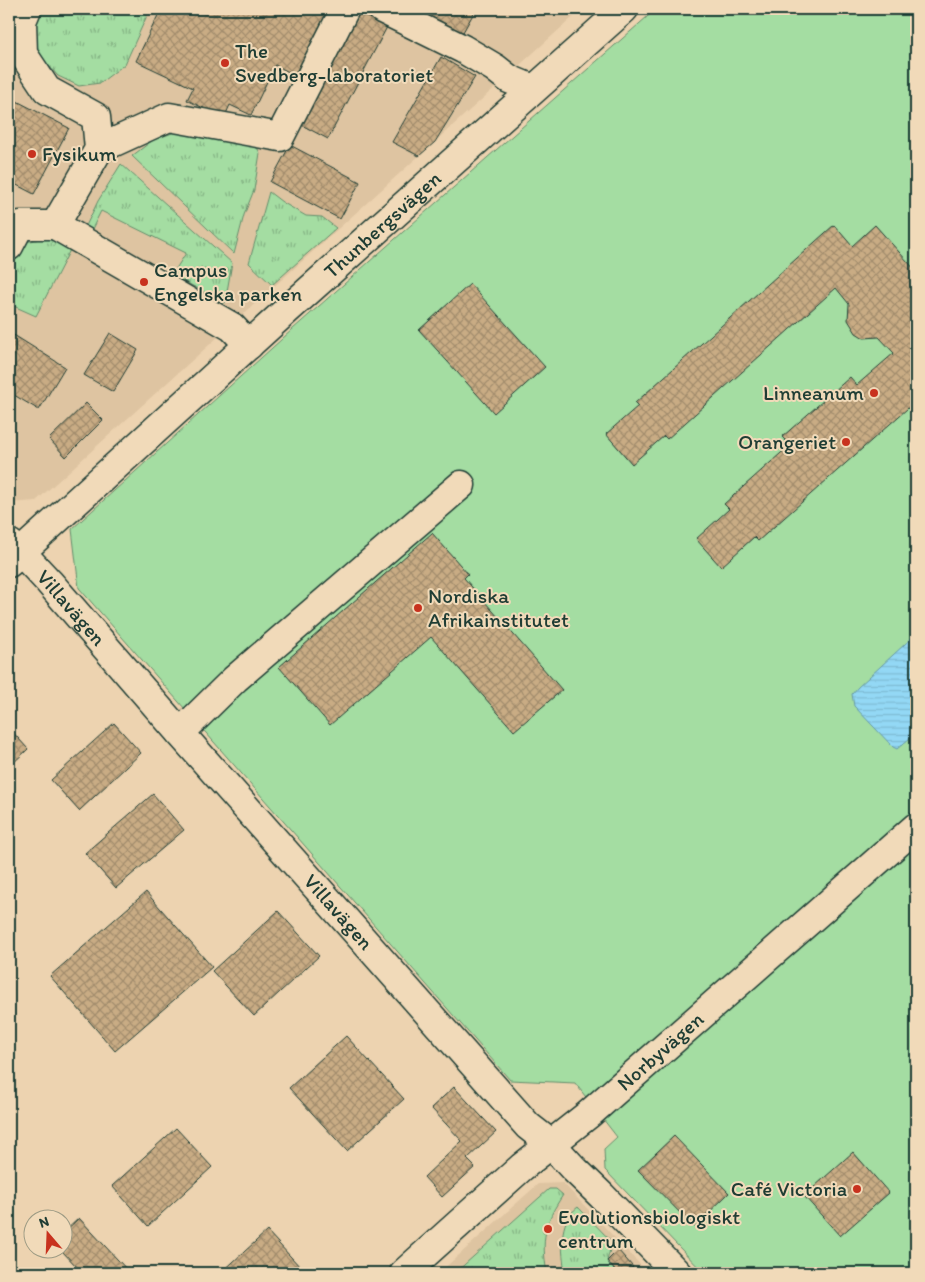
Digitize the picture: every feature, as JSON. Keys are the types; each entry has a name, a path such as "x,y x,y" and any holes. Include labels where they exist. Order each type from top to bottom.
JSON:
{"street":[{"path":"27,9 22,21 23,54 47,90 96,117 99,149"},
{"path":"55,225 99,149 169,117 280,137 345,9"},
{"path":"382,9 463,49 495,68 509,79 533,89"},
{"name":"Thunbergsvägen","path":"13,553 249,345 624,9"},
{"path":"9,246 20,225 55,225 232,327 249,345"},
{"path":"180,733 235,679 461,485"},
{"name":"Villavägen","path":"13,553 180,733 528,1126 551,1144 677,1273"},
{"name":"Norbyvägen","path":"404,1273 522,1166 589,1114 916,828"}],"shaded area":[{"name":"Campus Engelska parken","path":"9,9 582,9 36,501 9,503"},
{"name":"Evolutionsbiologiskt centrum","path":"563,1183 648,1273 439,1273 538,1184"}],"green space":[{"path":"33,9 150,9 125,64 100,83 79,86 58,76 41,57 31,28"},
{"path":"656,9 916,9 916,1273 704,1273 605,1170 604,1149 617,1137 575,1083 510,1080 79,588 72,529 293,329"},
{"path":"189,127 252,138 260,153 254,190 244,215 234,254 132,156 153,140"},
{"path":"121,164 232,263 225,303 172,275 186,253 101,211 91,231 85,228 98,201"},
{"path":"269,192 306,216 322,217 336,228 272,285 249,263"},
{"path":"55,236 71,248 36,316 9,304 9,257 16,244"},
{"path":"549,1189 556,1189 563,1195 548,1223 544,1241 547,1273 455,1273"},
{"path":"578,1207 612,1242 607,1261 617,1273 565,1273 562,1246 564,1229 571,1213"}],"water":[{"path":"916,634 916,733 897,749 854,706 852,694"}],"building":[{"name":"The Svedberg-laboratoriet","path":"161,9 328,9 334,11 301,78 275,65 251,115 230,105 224,118 187,100 193,88 136,61"},
{"path":"402,9 476,9 458,41"},
{"path":"354,10 387,27 328,139 294,121"},
{"path":"441,57 475,77 435,142 419,156 392,142"},
{"name":"Fysikum","path":"9,97 69,128 34,194 9,181"},
{"path":"290,145 360,182 340,219 270,182"},
{"name":"Linneanum","path":"834,225 852,246 875,225 916,271 916,401 758,541 754,537 721,567 696,539 729,509 724,504 790,445 782,437 850,377 857,385 894,353 879,337 864,338 856,333 848,320 849,304 836,288 667,439 664,436 632,464 606,434 638,406 635,403"},
{"path":"470,284 545,367 494,413 419,330"},
{"path":"9,332 65,367 39,410 9,392"},
{"path":"110,333 138,350 113,392 84,375"},
{"path":"86,403 103,420 66,457 49,439"},
{"name":"Nordiska Afrikainstitutet","path":"432,533 468,574 464,578 562,690 514,731 431,637 330,725 279,667"},
{"path":"114,723 141,753 79,811 51,780"},
{"path":"9,728 28,749 9,767"},
{"path":"153,794 184,830 116,888 85,853"},
{"path":"146,892 212,967 115,1051 50,976"},
{"path":"278,911 319,956 254,1016 212,971"},
{"path":"346,1036 404,1099 347,1151 289,1088"},
{"path":"454,1087 496,1132 467,1159 475,1167 442,1197 424,1177 462,1141 431,1108"},
{"path":"176,1128 212,1167 148,1226 112,1186"},
{"path":"674,1136 729,1193 694,1227 638,1170"},
{"path":"853,1152 889,1193 840,1236 804,1196"},
{"path":"79,1218 130,1273 73,1273 78,1268 70,1260 72,1260 72,1225"},
{"path":"267,1231 302,1269 296,1273 221,1273"},
{"path":"618,1250 633,1267 626,1273 617,1273 607,1261"}],"place":[{"name":"The Svedberg-laboratoriet","path":"225,63"},
{"name":"Fysikum","path":"32,154"},
{"name":"Campus Engelska parken","path":"144,282"},
{"name":"Linneanum","path":"874,393"},
{"name":"Orangeriet","path":"846,442"},
{"name":"Nordiska Afrikainstitutet","path":"418,608"},
{"name":"Café Victoria","path":"857,1189"},
{"name":"Evolutionsbiologiskt centrum","path":"548,1229"}]}
